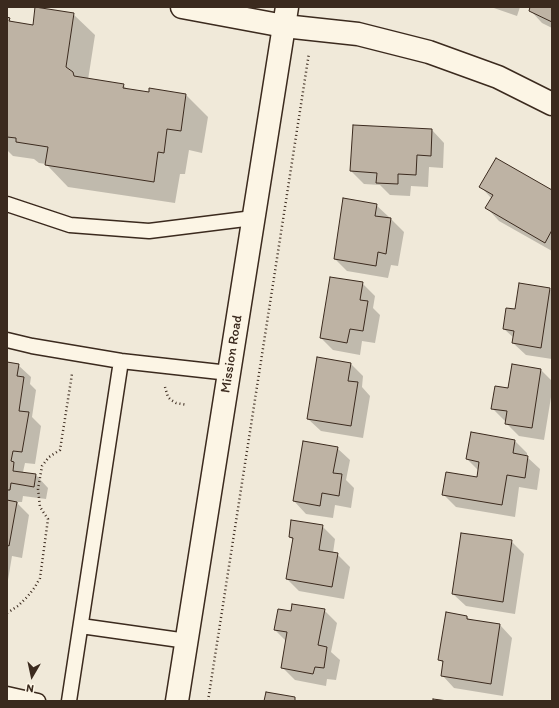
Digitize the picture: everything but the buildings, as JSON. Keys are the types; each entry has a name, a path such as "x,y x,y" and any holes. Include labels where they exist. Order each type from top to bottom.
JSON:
{"main road":[{"path":"182,7 285,17 429,52 498,76 552,104"},
{"name":"Mission Road","path":"177,701 285,17"}],"lane":[{"path":"7,204 70,225 149,231 253,218"},
{"path":"7,340 32,346 121,361 228,373"},
{"path":"69,701 121,361"},
{"path":"81,626 186,641"},
{"path":"7,694 38,701"}],"path":[{"path":"208,701 309,56"},
{"path":"7,612 18,606 28,596 35,588 40,578 48,519 40,507 38,489 42,466 49,457 60,450 73,373"}]}
